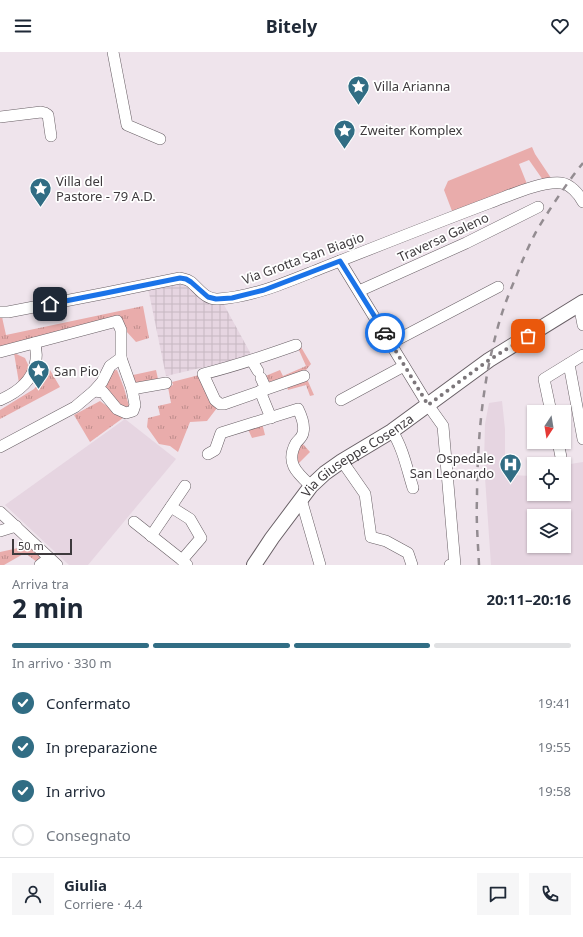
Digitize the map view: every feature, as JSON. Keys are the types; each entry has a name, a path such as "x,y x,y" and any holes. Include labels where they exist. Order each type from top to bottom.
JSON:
{"main road":[{"name":"Via Giuseppe Cosenza","path":"254,565 310,486 325,473 392,431 489,360 581,303"}],"street":[{"path":"114,52 127,125 160,139"},
{"path":"0,117 41,112 45,113 48,116 52,136"},
{"name":"Via Grotta San Biagio","path":"0,312 180,278 191,282 208,297 216,299 232,298 264,290 445,219 544,184 562,183 573,189 583,202"},
{"name":"Traversa Galeno","path":"359,291 466,243 538,207"},
{"path":"340,261 428,405 443,426 455,565 450,565"},
{"path":"391,343 498,287"},
{"path":"581,303 583,324"},
{"path":"0,352 117,321 122,330 122,358 132,389 135,405 134,411 126,413 117,409 103,392 94,391"},
{"path":"0,400 11,395 27,382 34,372 36,348 34,343"},
{"path":"296,345 252,361 203,374 215,400 220,404 224,404 304,376"},
{"path":"550,405 544,379 583,355"},
{"path":"0,447 75,407 102,382 110,366 122,358"},
{"path":"252,361 259,375 270,418"},
{"path":"569,364 583,439"},
{"path":"341,400 404,366"},
{"path":"132,389 166,383"},
{"path":"208,454 215,450 221,433 298,409 303,422 304,431 292,453 292,462 294,467 310,486"},
{"path":"392,431 403,453 413,488"},
{"path":"560,449 561,456"},
{"path":"342,461 365,494 371,537 386,541 408,553 412,565"},
{"path":"151,536 185,486"},
{"path":"302,499 320,565"},
{"path":"134,522 184,563 201,538 190,519 171,507"},
{"path":"1,514 16,526 48,563"},
{"path":"0,531 16,526"}],"shaded area":[{"path":"180,278 223,303 252,356 166,376 148,288"},
{"name":"Ospedale San Leonardo","path":"502,401 505,429 505,475 527,476 527,501 571,501 571,464 583,462 583,565 491,565 484,463 485,424 489,403"},
{"path":"125,419 176,459 88,565 69,565 5,505"}],"green space":[{"path":"532,147 551,178 543,180 529,160 519,164 527,184 452,211 444,190 448,181"},
{"path":"143,306 149,338 136,342 117,321 0,352 0,318 2,317 6,335"},
{"path":"301,347 311,364 306,370 268,382 263,377 280,370 283,376 306,366 298,348"},
{"path":"14,353 25,358 31,371 19,383"},
{"path":"50,370 60,387 0,419 0,410 34,389"},
{"path":"117,370 129,406 119,409 104,390 103,383 110,371"},
{"path":"156,370 158,379 133,383 133,375"},
{"path":"203,374 220,404 207,421 190,422 178,452 170,446 159,444 147,427 148,418 160,415 158,406 171,403 168,387 173,385 172,382"},
{"path":"307,379 314,395 310,396 306,385 288,390 287,387"},
{"path":"100,401 123,418 90,442 74,415"},
{"path":"262,423 265,435 252,438 247,427"},
{"path":"302,443 310,452 296,466 294,456"},
{"path":"30,542 45,557 37,562 25,553 4,565 0,565 0,552 23,547"}],"railway":[{"path":"479,565 477,532 479,437 487,374 496,334 507,298 534,236 542,221 583,163"}],"way so far":[{"path":"385,333 428,405 489,360 528,336"}],"place":[{"name":"Villa Arianna","path":"359,106"},
{"name":"Zweiter Komplex","path":"344,150"},
{"name":"Villa del Pastore - 79 A.D.","path":"40,208"},
{"name":"San Pio","path":"38,390"},
{"name":"Ospedale San Leonardo","path":"510,484"}],"route":[{"path":"50,304 180,278 191,282 208,297 216,299 232,298 264,290 340,261 385,333"}]}
